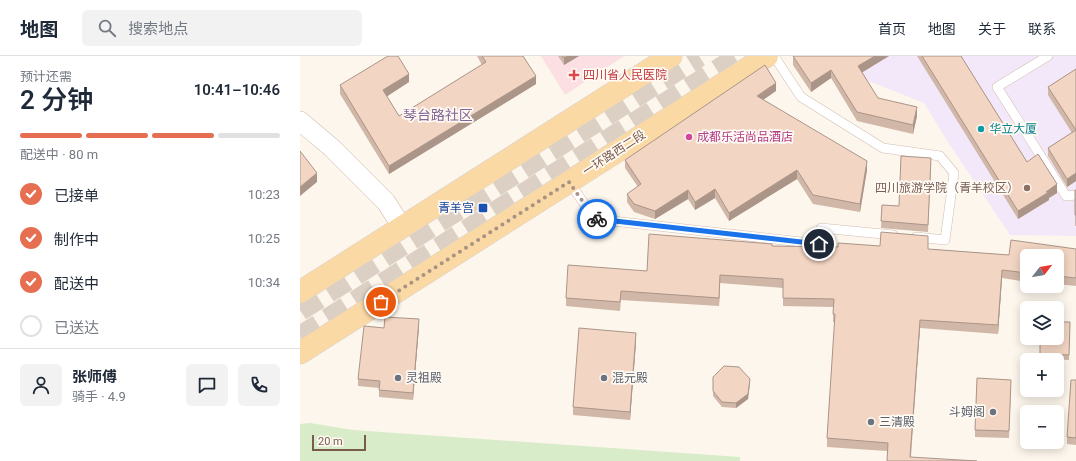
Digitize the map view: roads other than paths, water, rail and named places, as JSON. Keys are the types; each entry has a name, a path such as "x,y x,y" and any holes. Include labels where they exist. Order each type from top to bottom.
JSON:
{"main road":[{"path":"300,292 671,56"},
{"name":"一环路西二段","path":"300,353 767,56"}],"street":[{"path":"300,121 332,148 386,202 402,227"}],"lane":[{"path":"569,182 595,219 819,244 821,228 945,240 954,173 940,156 883,148 801,97 774,56"},
{"path":"1048,56 997,87 1066,196 1076,195"}],"tunnel":[{"path":"300,310 699,56"},
{"path":"300,337 740,56"}],"place":[{"name":"四川省人民医院","path":"574,75"},
{"name":"华立大厦","path":"981,129"},
{"name":"成都乐活尚品酒店","path":"689,137"},
{"name":"四川旅游学院（青羊校区）","path":"1027,188"},
{"name":"青羊宫","path":"483,208"},
{"name":"灵祖殿","path":"398,378"},
{"name":"混元殿","path":"604,378"},
{"name":"斗姆阁","path":"993,412"},
{"name":"三清殿","path":"871,422"}],"district":[{"name":"琴台路社区","path":"438,115"}]}
